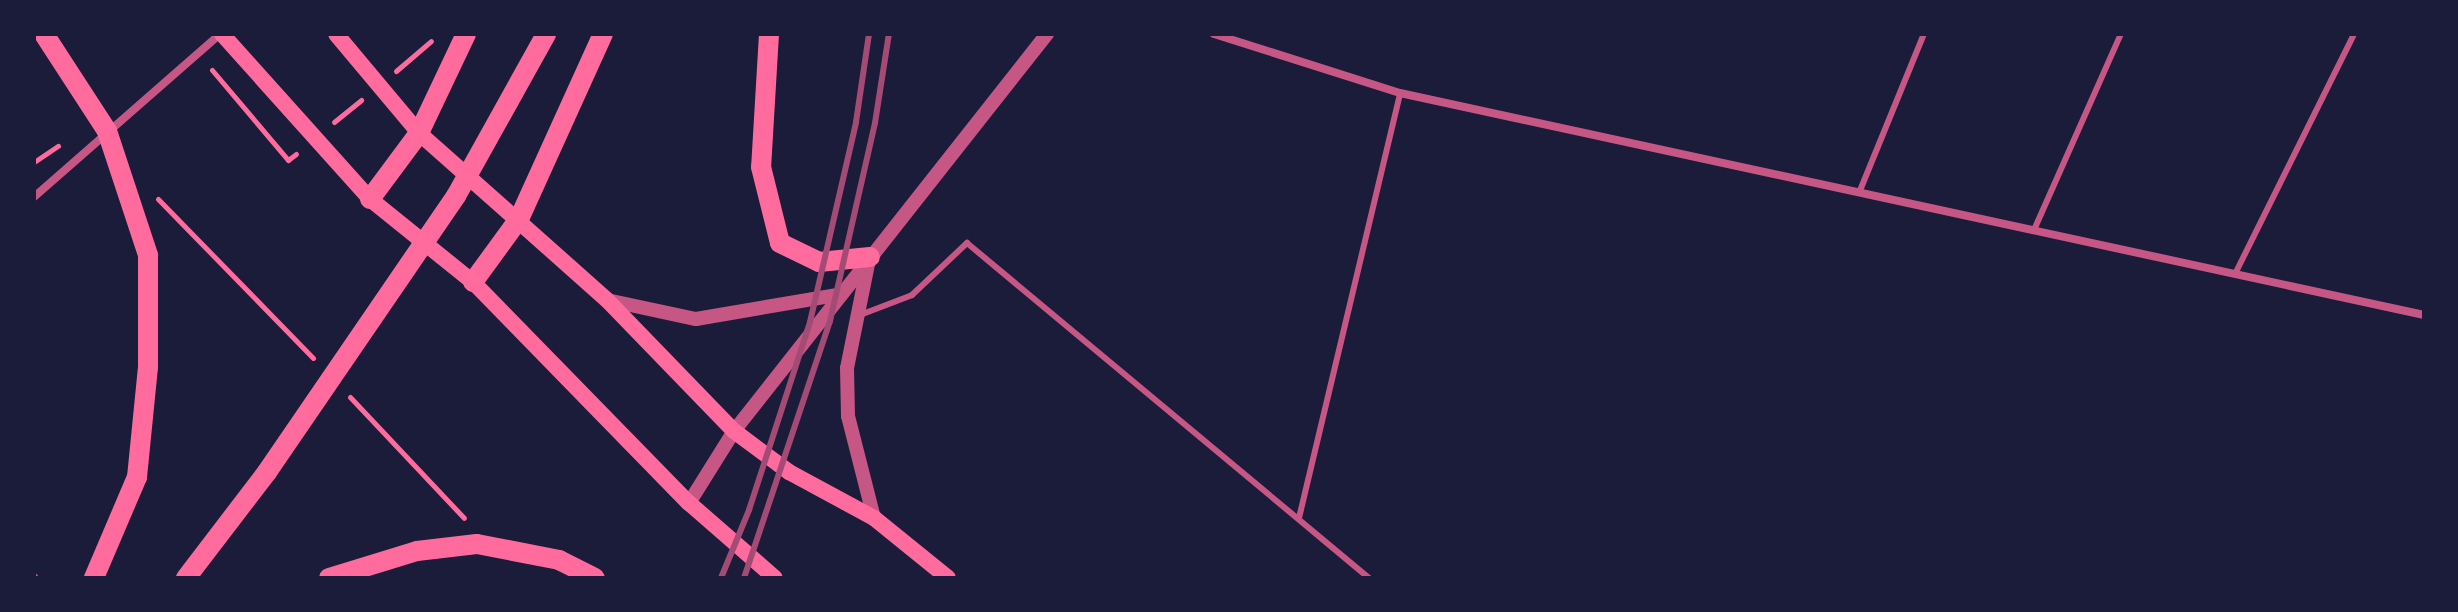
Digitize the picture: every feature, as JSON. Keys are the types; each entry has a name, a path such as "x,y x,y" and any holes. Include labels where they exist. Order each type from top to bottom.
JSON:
{"main road":[{"path":"44,34 107,131 148,255 148,367 137,477 94,578"},
{"path":"221,34 370,199 473,282 689,503 775,578"},
{"path":"336,34 419,133 607,300 734,431 789,472 874,518 948,578"},
{"path":"370,199 419,133 466,34"},
{"path":"186,578 267,472 456,196 546,34"},
{"path":"473,282 519,219 603,34"},
{"path":"769,34 761,167 780,243 819,262 870,257"},
{"path":"329,578 417,551 477,544 559,560 595,578"}],"street":[{"path":"34,197 221,34"},
{"path":"689,503 734,431 1047,34"},
{"path":"1214,34 1400,93 2424,315"},
{"path":"870,257 847,368 848,416 874,518"},
{"path":"607,300 696,319 842,294"}],"lane":[{"path":"1859,193 1924,34"},
{"path":"2034,230 2121,34"},
{"path":"2235,274 2354,34"},
{"path":"1299,518 1400,93"},
{"path":"857,316 912,295 967,243 1369,578"}],"path":[{"path":"34,162 59,146"},
{"path":"152,191 316,362"},
{"path":"338,384 467,521"}],"railway":[{"path":"721,578 749,510 810,322 856,122 869,34"},
{"path":"744,578 830,321 875,123 889,34"}]}
